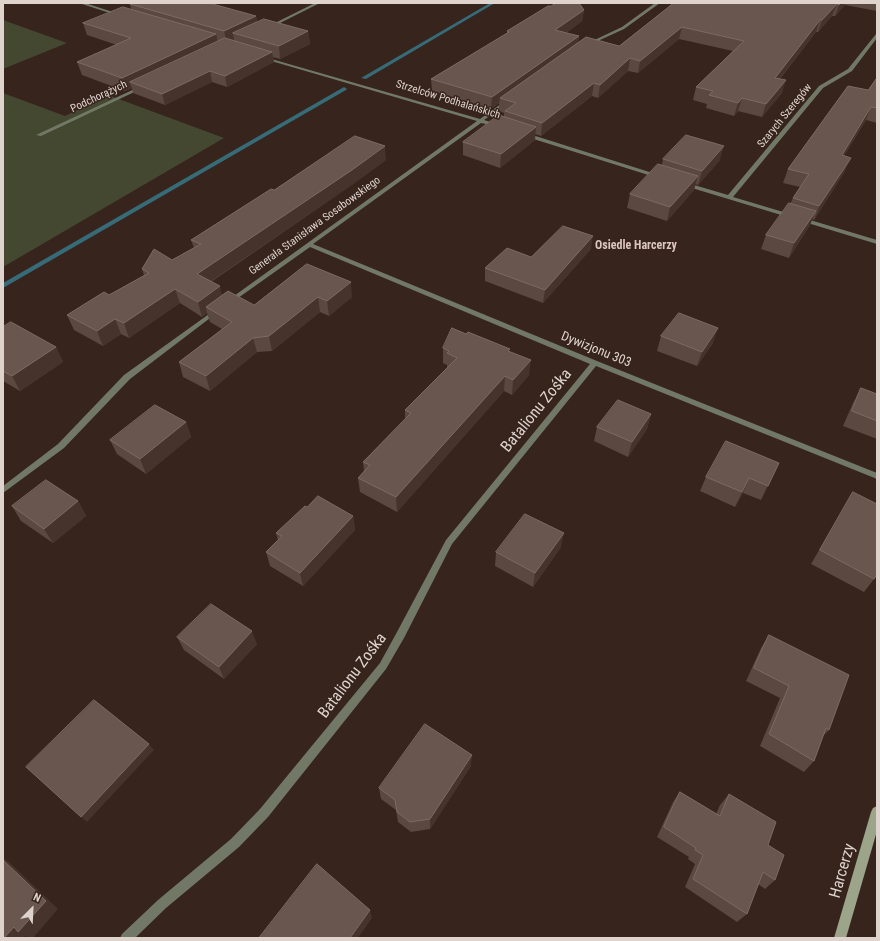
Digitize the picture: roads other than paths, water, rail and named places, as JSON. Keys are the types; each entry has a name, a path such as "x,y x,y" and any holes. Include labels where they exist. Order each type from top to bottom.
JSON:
{"street":[{"path":"81,3 125,16"},
{"path":"263,30 318,3"},
{"path":"584,46 623,28 658,3"},
{"name":"Szarych Szeregów","path":"729,198 821,87 850,70 877,35"},
{"name":"Strzelców Podhalańskich","path":"259,56 504,128"},
{"name":"Podchorążych","path":"39,135 151,83"},
{"name":"Generała Stanisława Sosabowskiego","path":"3,490 62,446 127,377 308,244 514,97"},
{"path":"519,133 669,180"},
{"path":"677,182 877,242"},
{"name":"Dywizjonu 303","path":"308,244 595,363 877,476"},
{"name":"Batalionu Zośka","path":"126,938 162,904 235,843 264,813 383,666 398,642 432,570 449,542 595,363"},
{"name":"Harcerzy","path":"840,938 877,812"}],"waterway":[{"path":"364,78 493,3"},
{"path":"3,286 344,89"}],"district":[{"name":"Osiedle Harcerzy","path":"636,246"}]}
